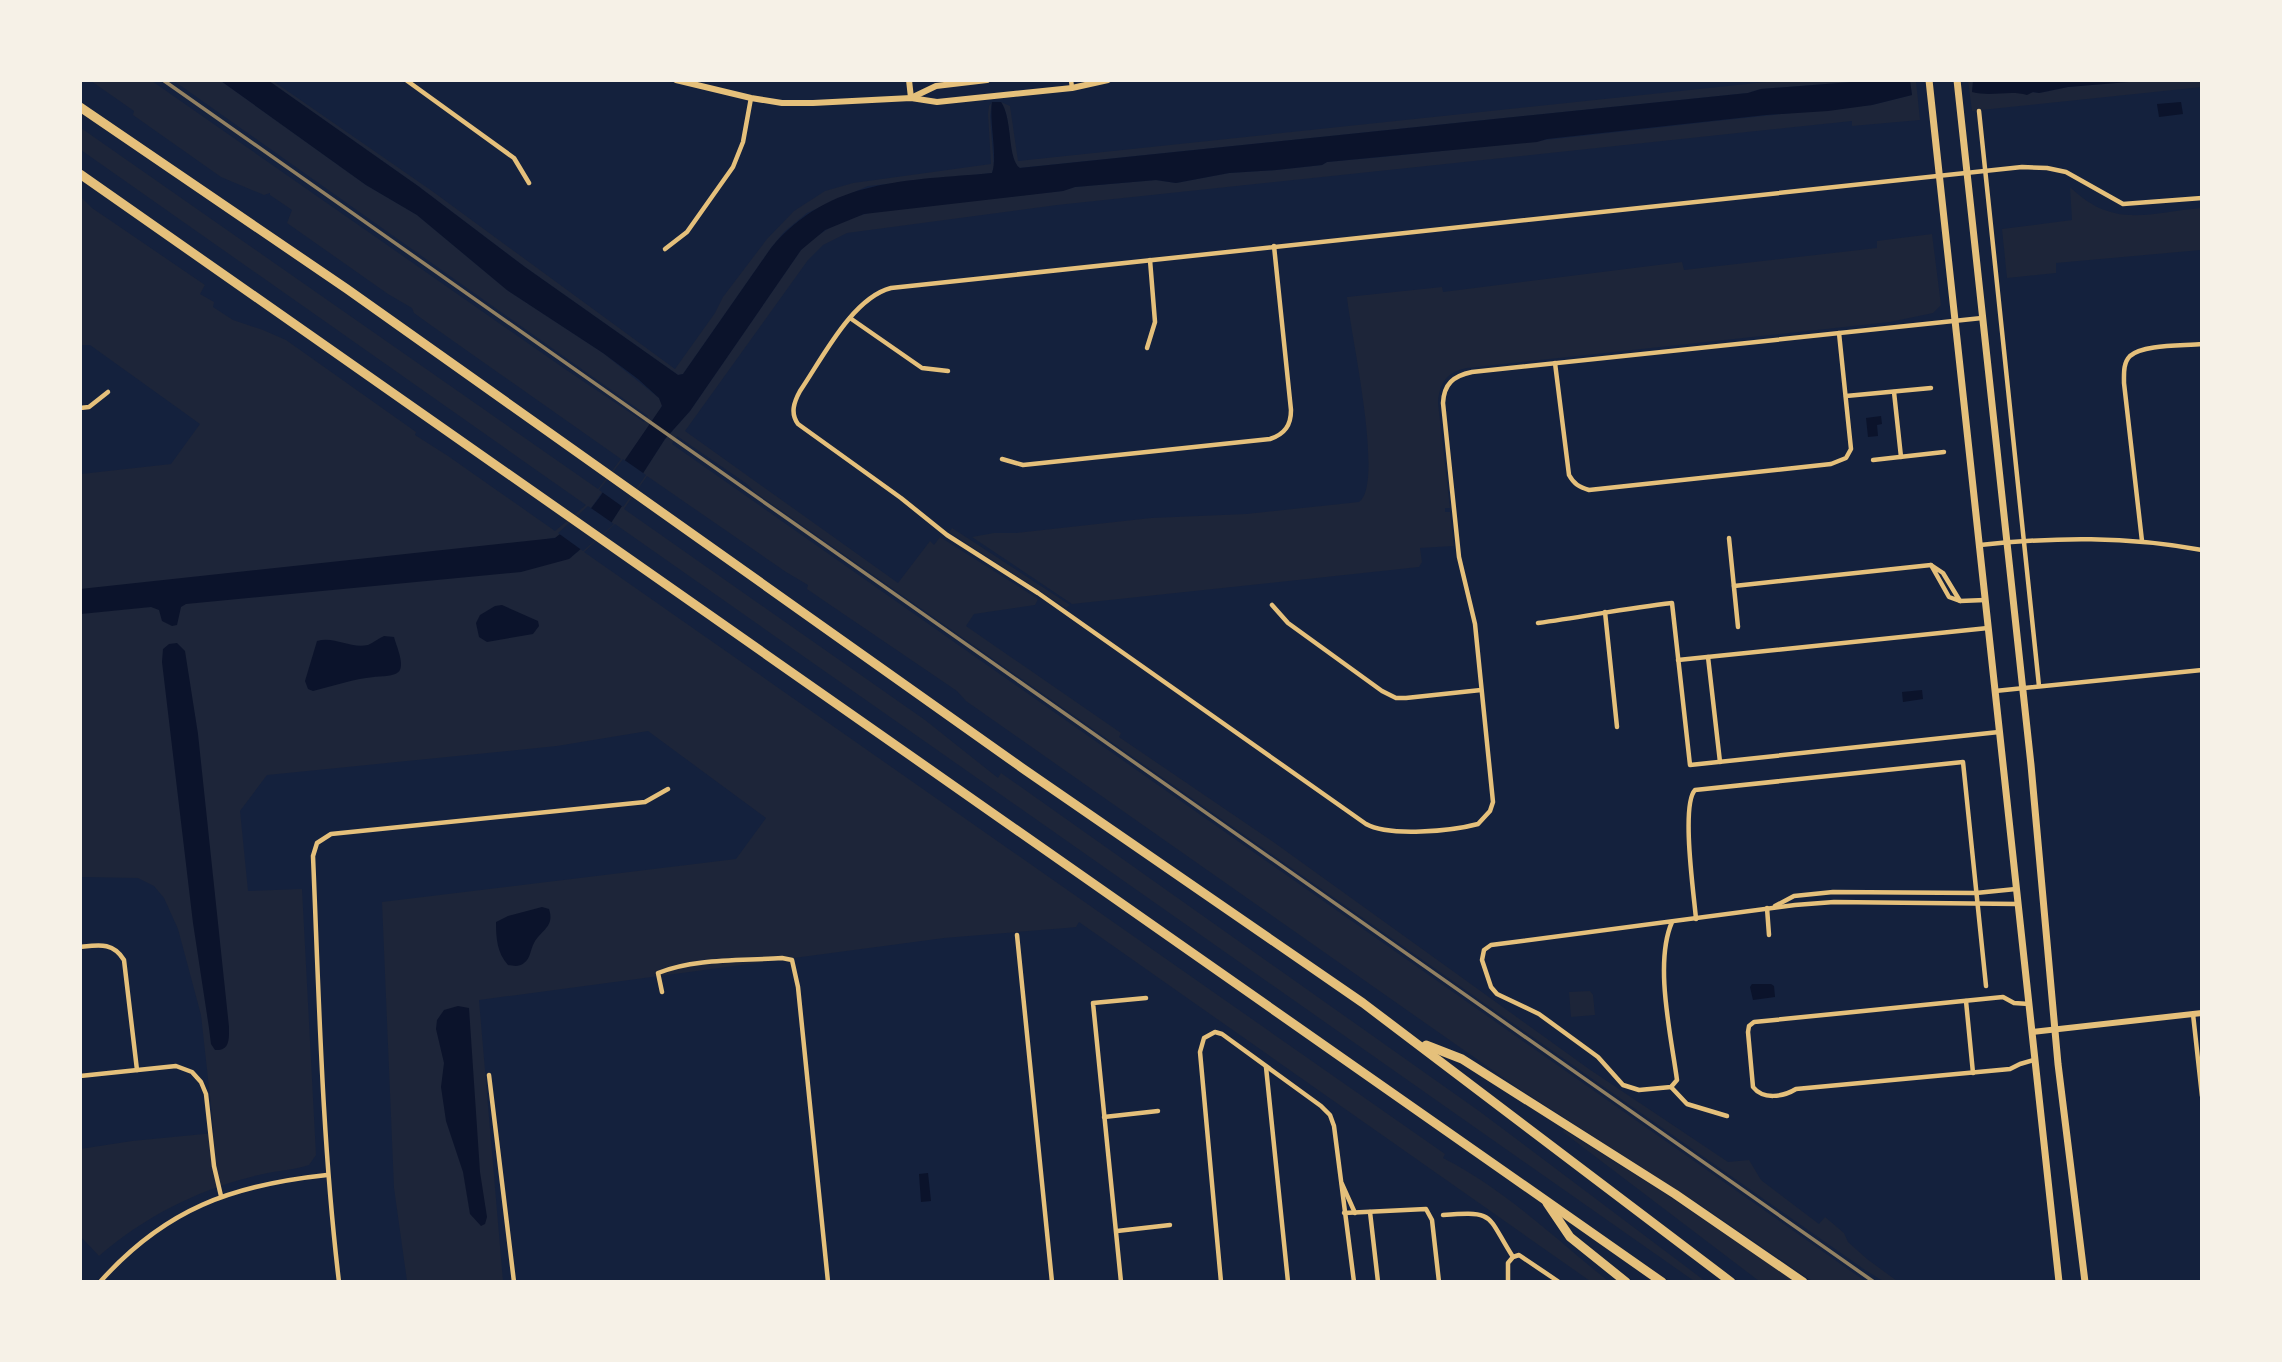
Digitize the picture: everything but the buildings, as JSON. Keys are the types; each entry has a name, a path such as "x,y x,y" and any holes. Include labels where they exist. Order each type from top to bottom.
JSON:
{"highway":[{"path":"80,99 108,126"},
{"path":"80,107 609,473 1025,770 1415,1041 1731,1282"},
{"path":"80,174 1662,1282"},
{"path":"1415,1041 1462,1059 1675,1194 1803,1282"},
{"path":"1542,1196 1570,1237 1626,1282"}],"main road":[{"path":"1929,80 2061,1281"},
{"path":"1957,80 2007,542 2055,1030 2085,1282"}],"street":[{"path":"405,80 413,83 514,159 529,183"},
{"path":"676,80 751,99 782,103 911,98 937,102 1108,80"},
{"path":"909,80 911,98"},
{"path":"911,98 936,86 987,80"},
{"path":"665,249 687,232 733,167 743,142 751,99"},
{"path":"1979,111 2039,686"},
{"path":"1983,318 1464,373 1448,383 1443,403 1459,557 1475,624 1493,797 1487,815 1474,825 1401,832 1380,831 1366,824 1038,593 947,536 901,498 798,424 794,414 794,404 800,391 850,318 863,302 891,288 2034,167 2059,170 2123,204 2202,198"},
{"path":"1002,459 1023,465 1256,441 1272,439 1287,429 1291,410 1274,246"},
{"path":"1147,348 1155,322 1150,260"},
{"path":"850,318 922,368 948,371"},
{"path":"1555,363 1569,475 1577,485 1589,489 1831,464 1846,458 1851,449 1839,333"},
{"path":"2142,541 2124,371 2128,359 2138,351 2202,344"},
{"path":"1846,396 1931,388"},
{"path":"80,408 89,407 108,391"},
{"path":"1894,392 1900,457"},
{"path":"1873,460 1944,452"},
{"path":"1729,538 1738,627"},
{"path":"1979,545 2092,538 2142,541 2202,550"},
{"path":"1734,586 1931,565 1949,597 1960,601 1985,600"},
{"path":"1538,623 1672,603 1690,765 1999,733"},
{"path":"1272,605 1289,623 1394,697 1481,690"},
{"path":"1605,612 1617,727"},
{"path":"1678,660 1988,628"},
{"path":"1709,657 1720,762"},
{"path":"1995,691 2202,670"},
{"path":"1696,919 1689,831 1689,798 1695,790 1963,762 1986,986"},
{"path":"339,1282 327,1175 313,856 317,843 331,834 645,802 668,789"},
{"path":"1769,908 1794,896 1833,892 1976,893 2016,889"},
{"path":"1672,922 1667,933 1664,972 1677,1080 1671,1087 1639,1090 1623,1084 1598,1057 1549,1021 1497,994 1490,984 1482,957 1485,948 1491,945 1769,908 1833,902 2018,904"},
{"path":"1769,908 1769,936"},
{"path":"1017,935 1052,1282"},
{"path":"80,947 107,945 118,951 126,965 137,1070"},
{"path":"662,992 657,973 666,970 708,963 782,958 792,960 798,988 828,1282"},
{"path":"2029,1004 2014,1003 2003,997 1754,1022 1749,1026 1748,1032 1753,1087 1766,1096 1796,1089 2010,1069 2020,1063 2035,1060"},
{"path":"1121,1282 1093,1003 1146,998"},
{"path":"1966,1001 1973,1073"},
{"path":"2032,1032 2202,1013"},
{"path":"2193,1014 2202,1097"},
{"path":"1221,1282 1200,1052 1207,1035 1215,1032 1222,1034 1330,1115 1334,1126 1354,1282"},
{"path":"80,1076 180,1066 192,1072 201,1082 206,1095 215,1175 221,1196"},
{"path":"1266,1067 1288,1282"},
{"path":"489,1075 514,1282"},
{"path":"1671,1087 1687,1104 1727,1116"},
{"path":"1104,1117 1158,1111"},
{"path":"100,1282 113,1266 152,1233 193,1208 256,1185 327,1175"},
{"path":"1342,1183 1355,1213"},
{"path":"1344,1213 1426,1209 1432,1216 1439,1282"},
{"path":"1370,1212 1378,1282"},
{"path":"1443,1215 1474,1213 1485,1216 1494,1224 1513,1257"},
{"path":"1117,1231 1170,1225"},
{"path":"1513,1257 1523,1256 1559,1282"},
{"path":"1508,1282 1507,1266 1513,1257"}],"shaded area":[{"path":"1973,80 2141,81 2068,87 2027,95 1972,92"},
{"path":"2141,80 2201,81 2202,87 1972,111 1968,81 1973,81 1973,85 2039,93 2068,87"},
{"path":"91,81 152,81 644,422 648,416 174,81 221,81 366,185 417,215 507,290 603,353 659,398 661,409 589,511 558,537 536,541 569,559 611,523 665,439 690,411 801,250 837,224 856,217 878,211 1062,191 1075,187 1156,180 1176,183 1229,173 1322,165 1327,162 1872,105 1912,95 1910,81 1916,81 1920,120 1852,126 1852,121 1057,205 847,233 823,245 808,260 685,431 898,583 930,541 934,545 940,537 1038,599 1035,605 974,614 966,626 1121,733 1119,737 1272,841 1589,1069 1728,1162 1749,1160 1761,1180 1819,1224 1825,1217 1844,1233 1848,1242 1867,1259 1897,1281 1883,1281 1865,1270 677,436 672,444 1865,1281 1812,1281 1705,1208 1518,1088 966,701 957,691 807,589 808,585 647,476 624,509 925,720 998,778 1001,773 1479,1111 1705,1281 1694,1281 615,524 584,552 1445,1154 1443,1158 1508,1199 1608,1281 1590,1281 1079,922 1076,927 944,938 479,1000 503,1281 407,1281 394,1188 382,902 736,859 766,818 648,731 557,746 267,775 240,811 248,891 302,889 316,1155 309,1165 230,1183 170,1207 99,1256 81,1237 80,1149 214,1133 201,1015 178,929 164,898 154,886 138,878 81,877 81,474 171,464 200,424 90,345 81,345 81,197 92,208 205,285 200,294 214,302 213,307 233,320 286,340 416,432 415,435 555,531 586,505 81,150 81,128 598,489 621,459 414,313 412,308 287,223 292,210 270,193 264,195 221,177 133,115 134,111"},
{"path":"221,81 269,81 678,375 683,374 771,248 794,225 819,207 872,187 931,178 992,173 992,102 1001,102 1005,109 1013,156 1020,168 1748,93 1761,89 1865,81 1910,81 1912,95 1872,105 1828,111 1766,115 1537,142 1327,162 1322,165 1229,173 1176,183 1156,180 1075,187 1063,191 864,214 825,230 801,250 690,411 665,439 611,523 569,559 521,572 186,604 181,607 177,625 172,626 162,621 159,610 151,607 81,614 80,589 555,538 589,511 662,406 659,398 638,379 507,290 417,215 366,185"},
{"path":"269,81 273,81 432,191 675,369 715,313 723,297 767,239 794,211 825,191 853,183 991,164 988,114 992,102 990,116 994,167 992,173 868,186 807,213 784,232 771,248 683,374 678,375"},
{"path":"1775,81 1865,81 1761,89 1748,93 1019,168 1012,156 1007,118 1001,102 1010,106 1018,161"},
{"path":"2181,102 2183,114 2159,117 2157,104"},
{"path":"2070,187 2101,209 2116,213 2148,215 2201,208 2201,250 2056,263 2056,273 2007,278 2002,229 2072,220"},
{"path":"1932,234 1941,305 1933,313 1890,322 1467,368 1454,372 1442,384 1438,403 1450,508 1445,508 1445,512 1450,512 1454,546 1420,548 1422,562 1419,567 1072,604 972,537 1151,518 1246,514 1359,502 1366,489 1369,467 1364,406 1347,297 1442,287 1443,292 1682,262 1684,270 1877,248 1877,241"},
{"path":"1881,416 1882,424 1877,425 1878,436 1868,437 1866,418"},
{"path":"952,528 1070,605 1066,608 949,532"},
{"path":"502,605 538,621 539,626 533,634 487,642 479,637 476,623 480,615"},
{"path":"384,636 394,637 401,663 398,672 313,691 308,689 305,681 317,641 330,640 361,646"},
{"path":"177,643 185,651 198,734 229,1027 228,1043 220,1050 215,1050 211,1044 193,923 162,662 163,649 169,644"},
{"path":"1922,690 1923,699 1903,702 1902,692"},
{"path":"542,907 549,909 549,924 534,943 526,961 518,966 508,965 498,945 496,922"},
{"path":"1752,984 1771,984 1774,986 1775,997 1753,1000 1750,987"},
{"path":"1590,991 1593,995 1595,1015 1571,1017 1569,992"},
{"path":"458,1006 469,1008 480,1172 487,1217 485,1224 481,1226 470,1214 463,1172 446,1121 441,1087 444,1063 436,1029 437,1020 444,1010"},
{"path":"1564,1130 1661,1191 1794,1281 1759,1281 1563,1132"},
{"path":"928,1173 931,1201 921,1202 919,1174"}],"pier":[{"path":"623,459 646,475 623,507 599,490"},
{"path":"588,506 614,524 583,551 558,533"}],"railway":[{"path":"163,80 1874,1282"}]}
